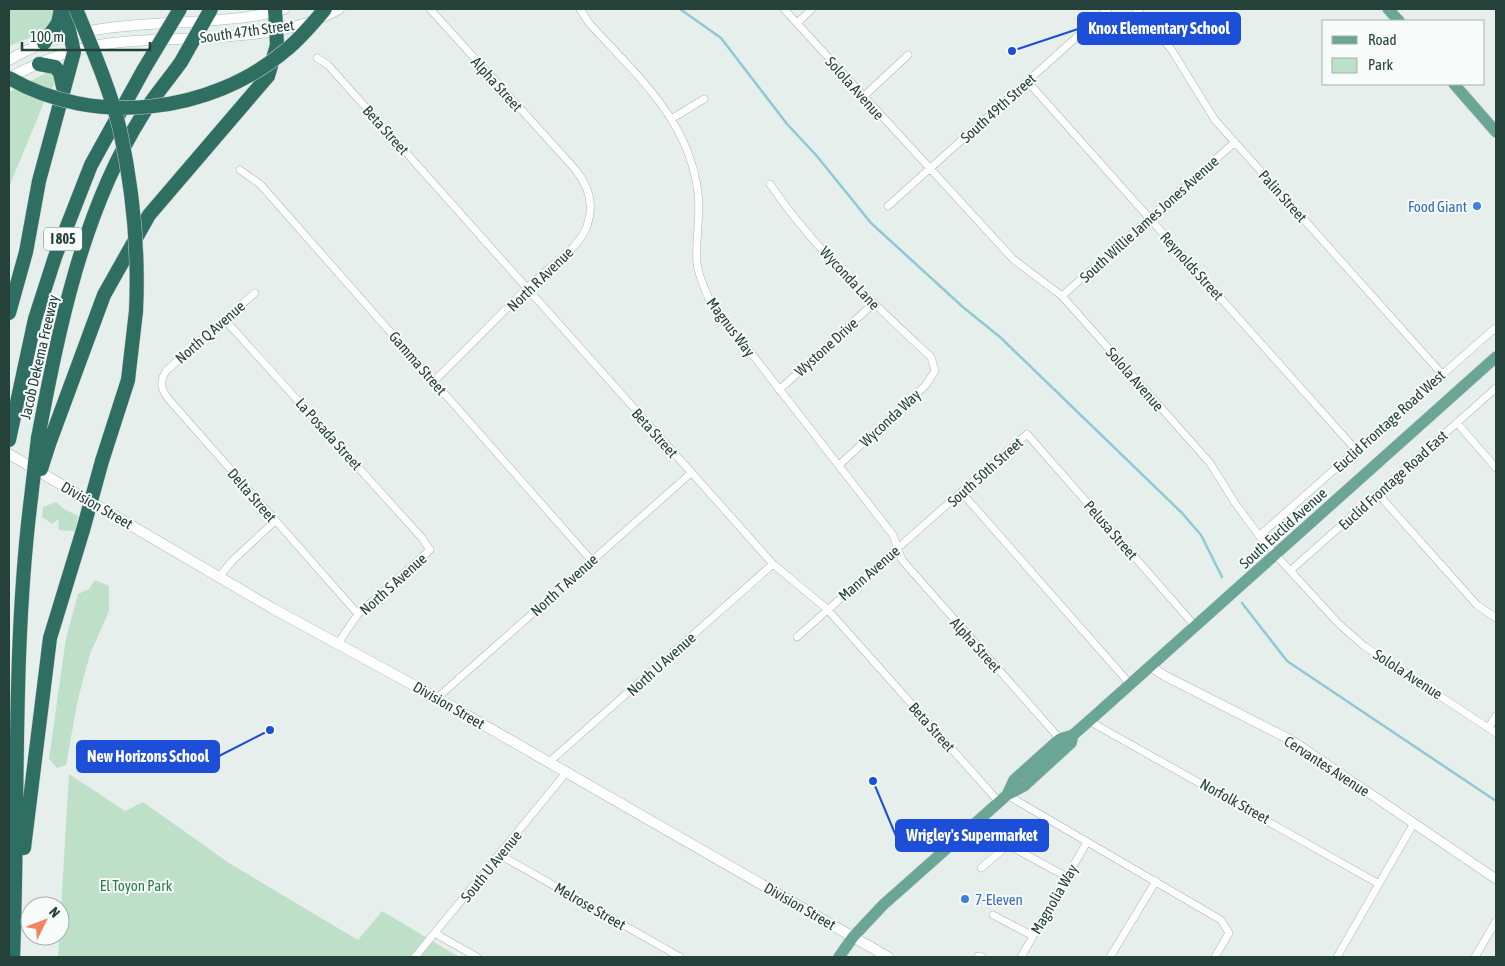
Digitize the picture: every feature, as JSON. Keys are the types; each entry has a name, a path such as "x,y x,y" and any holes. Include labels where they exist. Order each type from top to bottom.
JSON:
{"highway":[{"path":"44,43 58,23 61,9"},
{"path":"9,313 26,252 38,181 74,52 66,16 67,9"},
{"path":"14,920 50,638 128,380 136,311 138,263 136,223 120,129 97,60 76,9"},
{"name":"Jacob Dekema Freeway","path":"9,440 36,319 55,257 91,165 144,69 180,9"},
{"name":"Jacob Dekema Freeway","path":"43,441 59,328 96,212 117,163 143,114 181,62 211,9"},
{"path":"9,78 58,99 100,107 135,109 169,104 206,94 247,77 286,50 325,9"},
{"path":"13,957 20,649 26,543 43,441 104,296 150,215 268,76 277,44 278,10"},
{"path":"39,64 56,67 60,73 63,93"}],"main road":[{"name":"South 47th Street","path":"9,78 39,64 74,52 112,43 244,35 298,25 339,9"},
{"path":"1388,9 1398,20"},
{"name":"South 47th Street","path":"9,60 44,43 69,34 92,29 233,19 278,10"},
{"path":"1455,85 1496,132"},
{"name":"South Euclid Avenue","path":"1073,735 1276,556 1496,356"},
{"name":"Division Street","path":"9,454 220,577 437,698 565,774 888,957"},
{"path":"1003,798 1014,780 1060,739 1073,735"},
{"path":"839,957 853,936 908,882 1003,798 1024,786 1071,742 1073,735"}],"street":[{"name":"Alpha Street","path":"430,9 566,158"},
{"name":"Magnus Way","path":"580,9 589,23 673,118 694,163 699,196 697,263 699,276 708,299 893,535 897,548"},
{"name":"Solola Avenue","path":"784,9 1013,259 1062,296 1210,463 1235,503 1276,556 1338,623 1364,646 1496,733"},
{"path":"797,23 812,9"},
{"name":"South 49th Street","path":"888,206 1108,9"},
{"name":"Palin Street","path":"1136,9 1171,49 1215,120 1442,374"},
{"path":"863,97 908,54"},
{"name":"Beta Street","path":"317,58 328,65 773,564 827,609 1003,798 1087,842 1221,920 1228,928 1229,933 1215,957"},
{"name":"Reynolds Street","path":"1028,82 1356,450"},
{"path":"673,118 704,99"},
{"name":"South Willie James Jones Avenue","path":"1062,296 1235,142"},
{"name":"North R Avenue","path":"434,381 527,288 575,245 587,225 590,207 587,186 566,158"},
{"name":"Gamma Street","path":"240,170 260,184 591,560"},
{"name":"Wyconda Lane","path":"770,184 825,252 873,304 931,357 934,366"},
{"name":"North Q Avenue","path":"166,371 255,293"},
{"name":"Wystone Drive","path":"779,390 873,304"},
{"name":"La Posada Street","path":"225,320 422,538 430,550"},
{"name":"Euclid Frontage Road West","path":"1260,535 1494,329 1496,331"},
{"name":"Wyconda Way","path":"839,465 925,386 935,370 934,366"},
{"name":"Delta Street","path":"166,371 161,380 162,389 166,397 358,614"},
{"name":"Euclid Frontage Road East","path":"1290,571 1496,388"},
{"path":"1457,423 1496,468"},
{"name":"South 50th Street","path":"942,510 1027,434"},
{"name":"Pelusa Street","path":"1027,434 1195,626"},
{"name":"North T Avenue","path":"437,698 691,472"},
{"path":"962,493 1130,684"},
{"path":"1378,494 1477,605 1496,618"},
{"name":"Mann Avenue","path":"797,637 942,510"},
{"path":"220,577 232,561 275,522"},
{"name":"Alpha Street","path":"897,548 902,560 1060,739"},
{"name":"North S Avenue","path":"338,643 358,614 430,550"},
{"name":"North U Avenue","path":"548,763 773,564"},
{"name":"Cervantes Avenue","path":"1150,666 1165,676 1291,740 1496,879"},
{"path":"1488,728 1496,716"},
{"name":"Norfolk Street","path":"1089,721 1379,884"},
{"name":"South U Avenue","path":"416,957 565,774"},
{"path":"1337,957 1414,823"},
{"name":"Magnolia Way","path":"1021,957 1087,842"},
{"path":"980,868 1008,846 1067,876"},
{"name":"Melrose Street","path":"500,855 680,957"},
{"path":"1110,957 1156,881"},
{"path":"993,915 1033,936"},
{"path":"1475,957 1496,921"},
{"path":"436,934 477,957"}],"green space":[{"path":"9,9 56,9 46,31 9,46"},
{"path":"48,72 54,78 54,85 45,100 9,187 9,92"},
{"path":"56,502 64,509 78,516 75,531 59,530 58,519 52,524 42,517 43,507"},
{"path":"95,580 109,586 109,611 90,654 78,699 66,765 57,768 49,759 66,638 78,594 89,589"},
{"name":"El Toyon Park","path":"69,774 125,811 143,802 229,863 358,940 382,911 459,957 58,957 59,946 70,946 70,896 62,896"}],"waterway":[{"path":"680,9 721,38 787,124 816,155 871,223 964,308 1000,337 1182,513 1201,535 1222,577"},
{"path":"1242,603 1287,661 1496,801"}],"place":[{"name":"Knox Elementary School","path":"1012,51"},
{"name":"Food Giant","path":"1477,206"},
{"name":"New Horizons School","path":"270,730"},
{"name":"Wrigley's Supermarket","path":"873,781"},
{"name":"7-Eleven","path":"965,899"}]}
